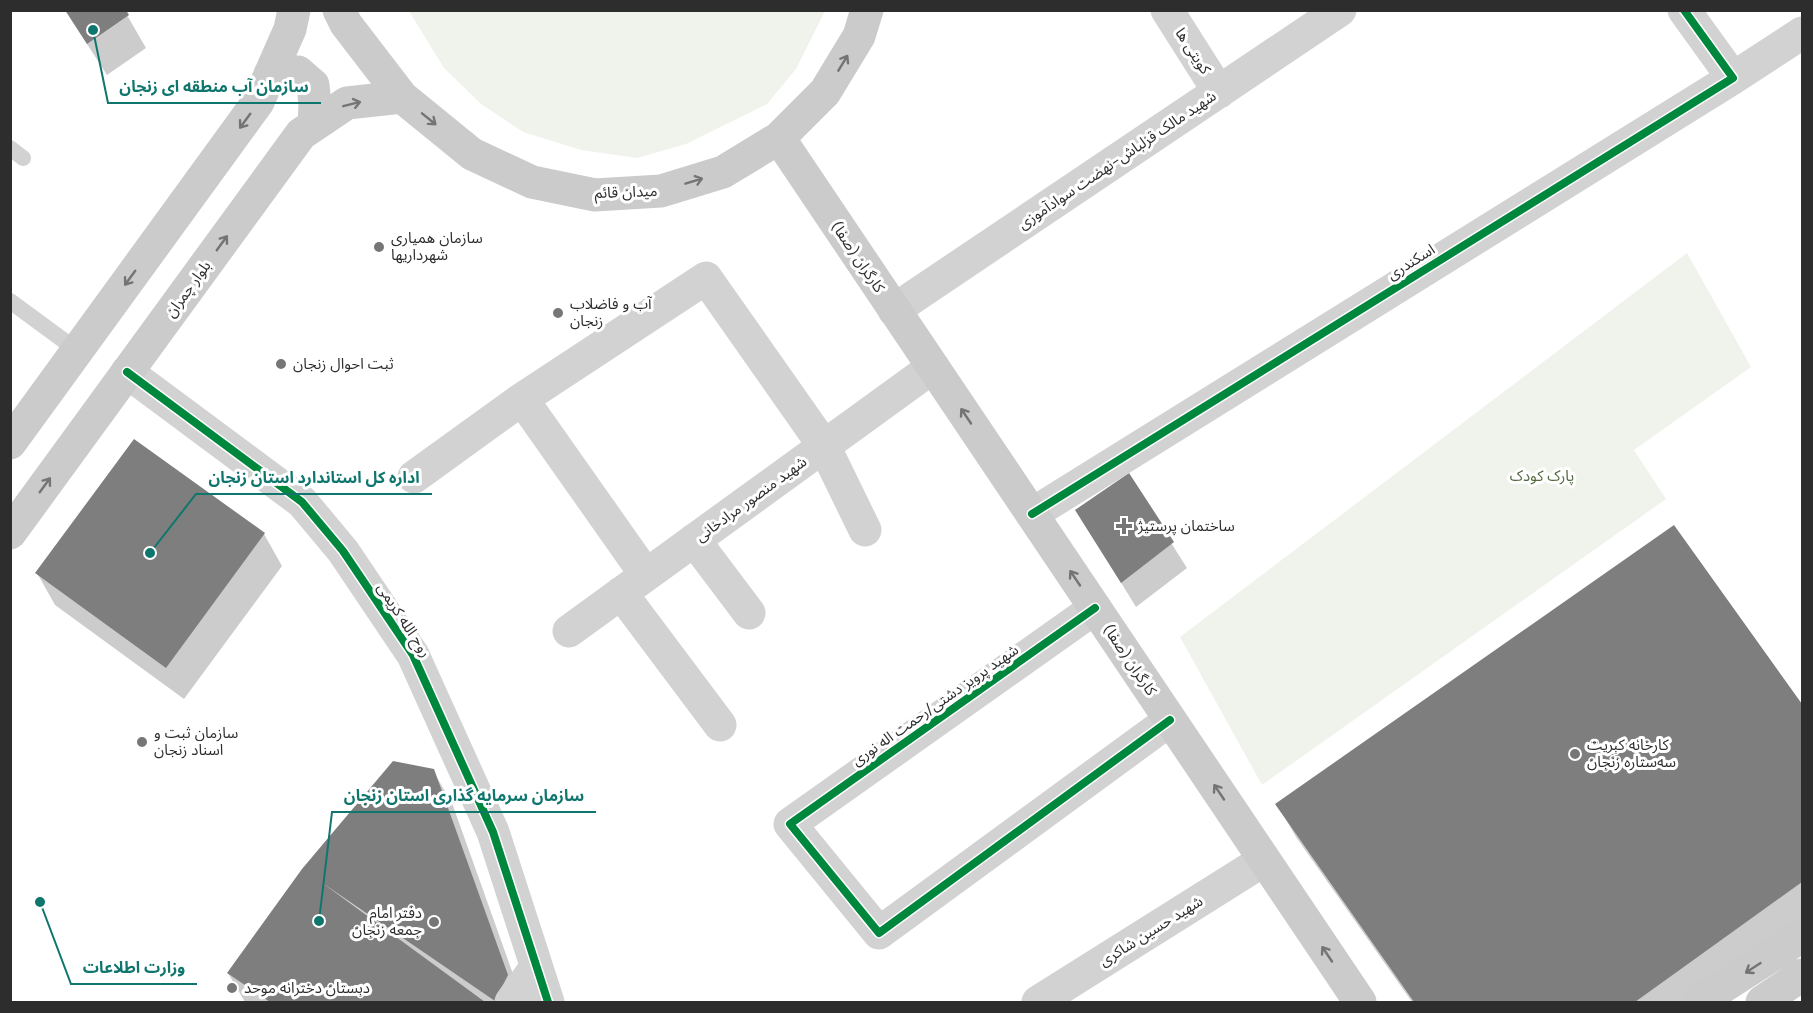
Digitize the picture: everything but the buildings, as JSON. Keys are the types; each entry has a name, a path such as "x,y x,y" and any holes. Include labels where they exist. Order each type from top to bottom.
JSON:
{"main road":[{"path":"10,443 258,102 290,29 294,10"},
{"name":"میدان قائم","path":"339,10 346,24 402,97 472,154 532,182 595,195 661,191 723,172 779,138 825,92 859,36 867,10"},
{"path":"270,74 298,72 313,85 314,125"},
{"name":"بلوار چمران","path":"10,532 301,134 347,103 402,97"},
{"name":"کارگران (صفا)","path":"779,138 1360,1002"},
{"path":"1699,1002 1803,936"},
{"path":"1762,1002 1803,975"}],"street":[{"name":"کویتی ها","path":"1167,10 1219,92"},
{"name":"شهید مالک قزلباش-نهضت سوادآموزی","path":"894,310 1340,10"},
{"path":"1684,10 1733,78"},
{"name":"اسکندری","path":"1032,514 1803,33"},
{"path":"414,477 522,399 706,278 824,446 865,530"},
{"name":"شهید منصور مرادخانی","path":"569,631 933,367"},
{"name":"روح الله کریمی","path":"127,372 302,502 343,551 412,656 456,747 493,832 548,1002"},
{"path":"522,399 720,725"},
{"path":"694,540 749,613"},
{"name":"شهید پرویز دشتی/رحمت اله نوری","path":"1095,608 790,824 879,933 1170,720"},
{"name":"شهید حسین شاکری","path":"1038,1002 1264,860"},
{"path":"511,1002 536,967"}],"lane":[{"path":"10,301 78,351"}],"green space":[{"path":"409,11 825,11 796,69 767,104 686,144 637,158 581,150 523,132 481,104 444,68"},
{"name":"پارک کودک","path":"1687,253 1751,367 1634,450 1666,499 1262,785 1180,637"}],"cycle path":[{"path":"1032,514 1733,78 1684,10"},
{"path":"127,372 302,502 343,551 413,655 493,832 548,1002"},
{"path":"1095,608 790,824 879,933 1170,720"}],"place":[{"name":"سازمان آب منطقه ای زنجان","path":"93,30"},
{"name":"سازمان همیاری شهرداریها","path":"379,247"},
{"name":"آب و فاضلاب زنجان","path":"558,313"},
{"name":"ثبت احوال زنجان","path":"281,364"},
{"name":"ساختمان پرستیژ","path":"1124,526"},
{"name":"اداره کل استاندارد استان زنجان","path":"150,553"},
{"name":"سازمان ثبت و اسناد زنجان","path":"142,742"},
{"name":"کارخانه کبریت سه‌ستاره زنجان","path":"1575,754"},
{"name":"وزارت اطلاعات","path":"40,902"},
{"name":"سازمان سرمایه گذاری استان زنجان","path":"319,921"},
{"name":"دفتر امام جمعه زنجان","path":"434,922"},
{"name":"دبستان دخترانه موحد","path":"232,988"}]}
